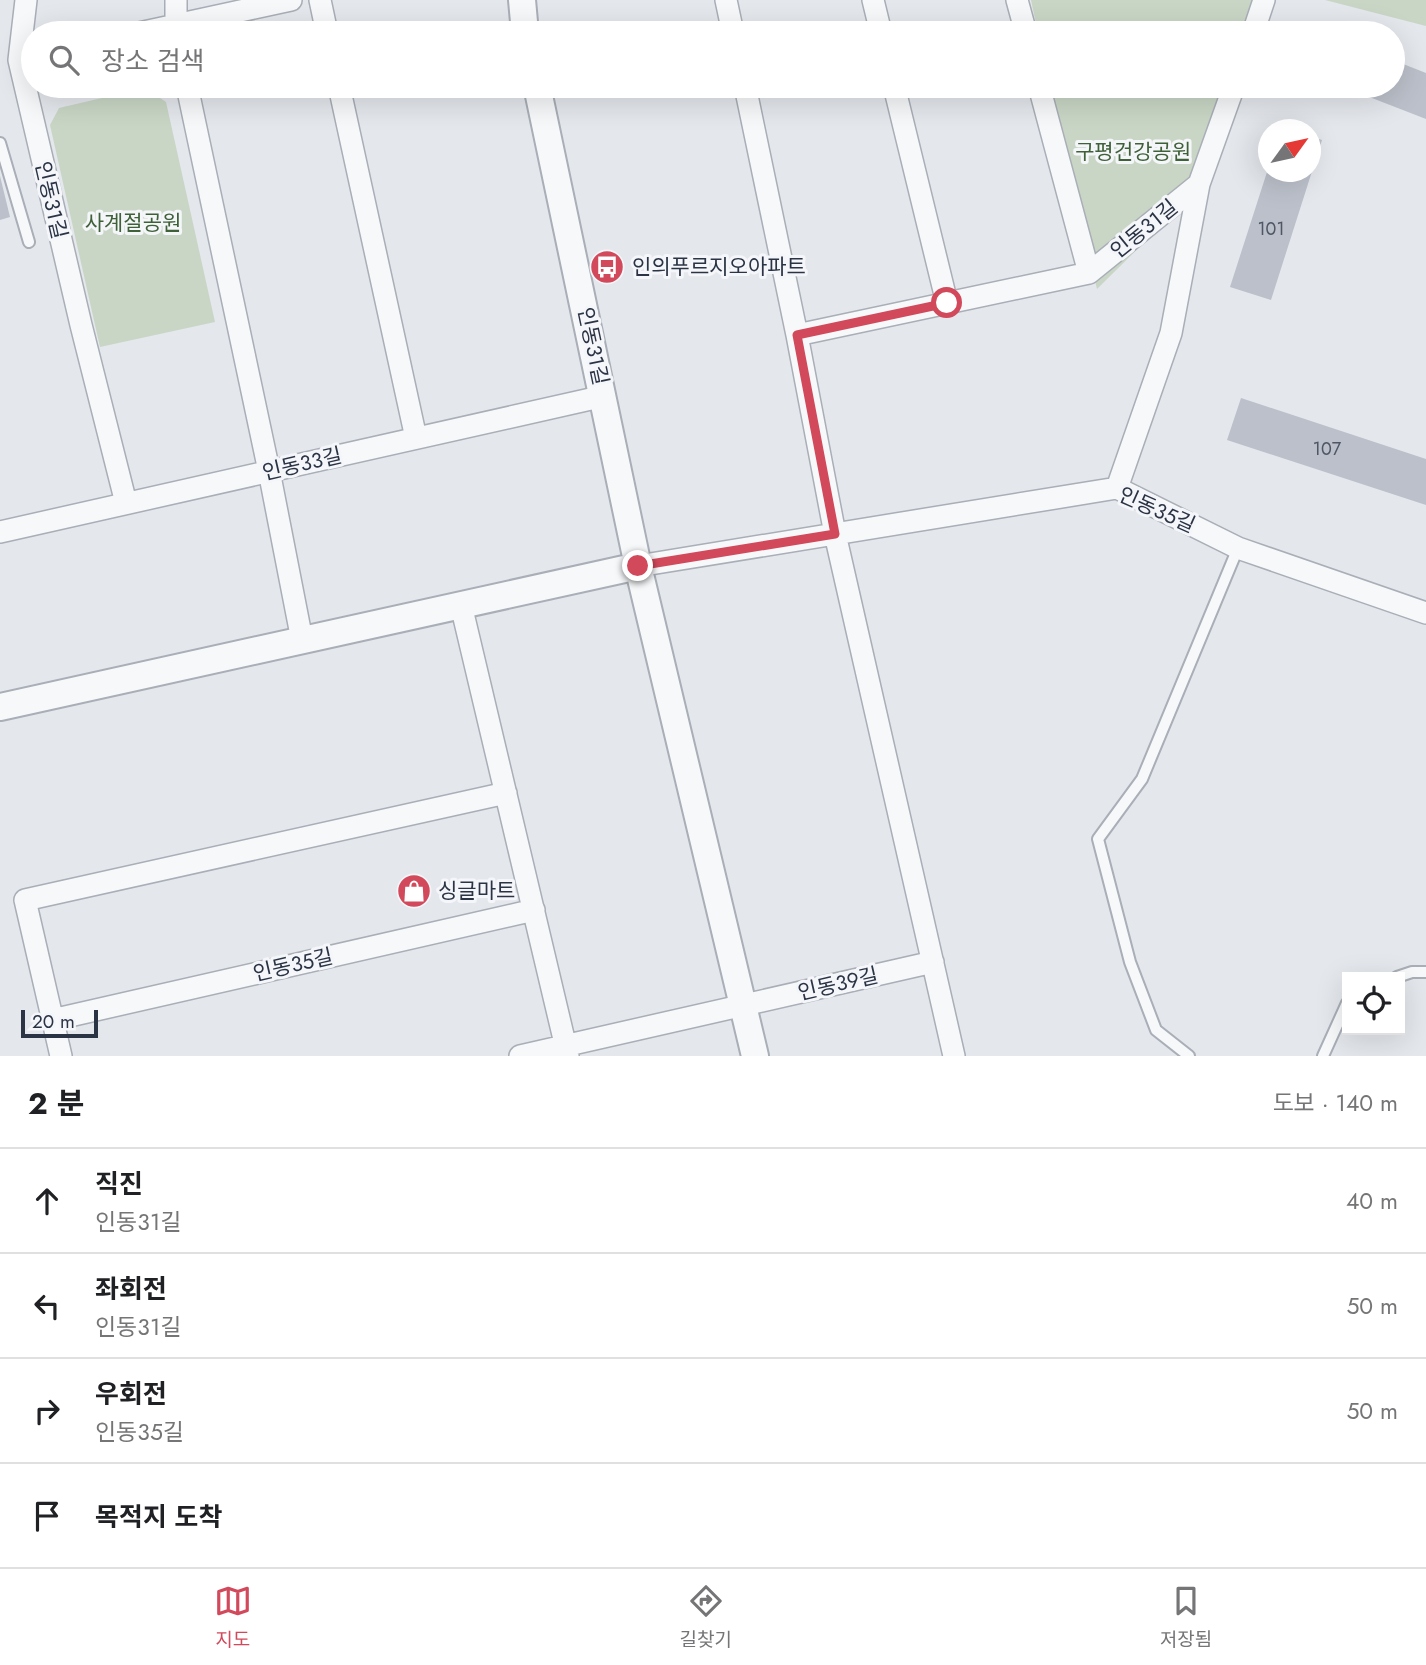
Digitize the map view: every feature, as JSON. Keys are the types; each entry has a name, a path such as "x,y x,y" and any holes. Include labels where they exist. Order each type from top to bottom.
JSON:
{"street":[{"name":"인동31길","path":"23,21 26,0"},
{"path":"175,21 176,0"},
{"path":"207,21 291,0"},
{"path":"320,0 324,21"},
{"path":"522,0 524,21"},
{"path":"726,0 730,21"},
{"path":"873,0 878,21"},
{"path":"1017,0 1023,21"},
{"path":"1256,21 1264,0"},
{"name":"인동31길","path":"17,60 21,33"},
{"name":"인동31길","path":"26,98 126,503"},
{"path":"190,98 302,640"},
{"path":"342,98 416,438"},
{"name":"인동31길","path":"540,98 638,566"},
{"path":"747,98 797,335 835,534 954,1056"},
{"path":"897,98 947,303"},
{"name":"인동31길","path":"1043,98 1089,273"},
{"path":"1117,488 1171,333 1199,184 1230,98"},
{"name":"인동31길","path":"797,335 1089,273 1199,184"},
{"name":"인동33길","path":"0,532 604,396"},
{"name":"인동35길","path":"0,707 638,566 1117,488 1238,548 1426,613"},
{"path":"638,566 755,1056"},
{"path":"461,605 566,1051"},
{"path":"61,1056 26,900 506,793"},
{"name":"인동35길","path":"52,1020 534,910"},
{"name":"인동39길","path":"520,1056 566,1051 743,1005 933,962"}],"lane":[{"path":"0,143 29,242"},
{"path":"1189,1056 1156,1030 1130,962 1098,839 1142,779 1238,548"},
{"path":"1405,974 1426,972"},
{"path":"1323,1056 1342,1014"}],"green space":[{"path":"1031,0 1253,0 1246,21 1035,21"},
{"path":"1325,0 1426,0 1426,26"},
{"name":"사계절공원","path":"102,98 160,98 166,102 215,322 100,347 50,125 59,108"},
{"name":"구평건강공원","path":"1053,98 1220,98 1186,201 1097,289"}],"building":[{"path":"1405,65 1426,73 1426,119 1372,98 1405,98"},
{"path":"0,176 10,217 0,220"},
{"path":"1264,182 1309,182 1271,300 1230,287"},
{"path":"1241,398 1426,459 1426,505 1227,440"}],"place":[{"name":"인의푸르지오아파트","path":"607,267"},
{"name":"싱글마트","path":"414,891"}],"route":[{"path":"638,566 835,534 797,335 947,303"}]}
